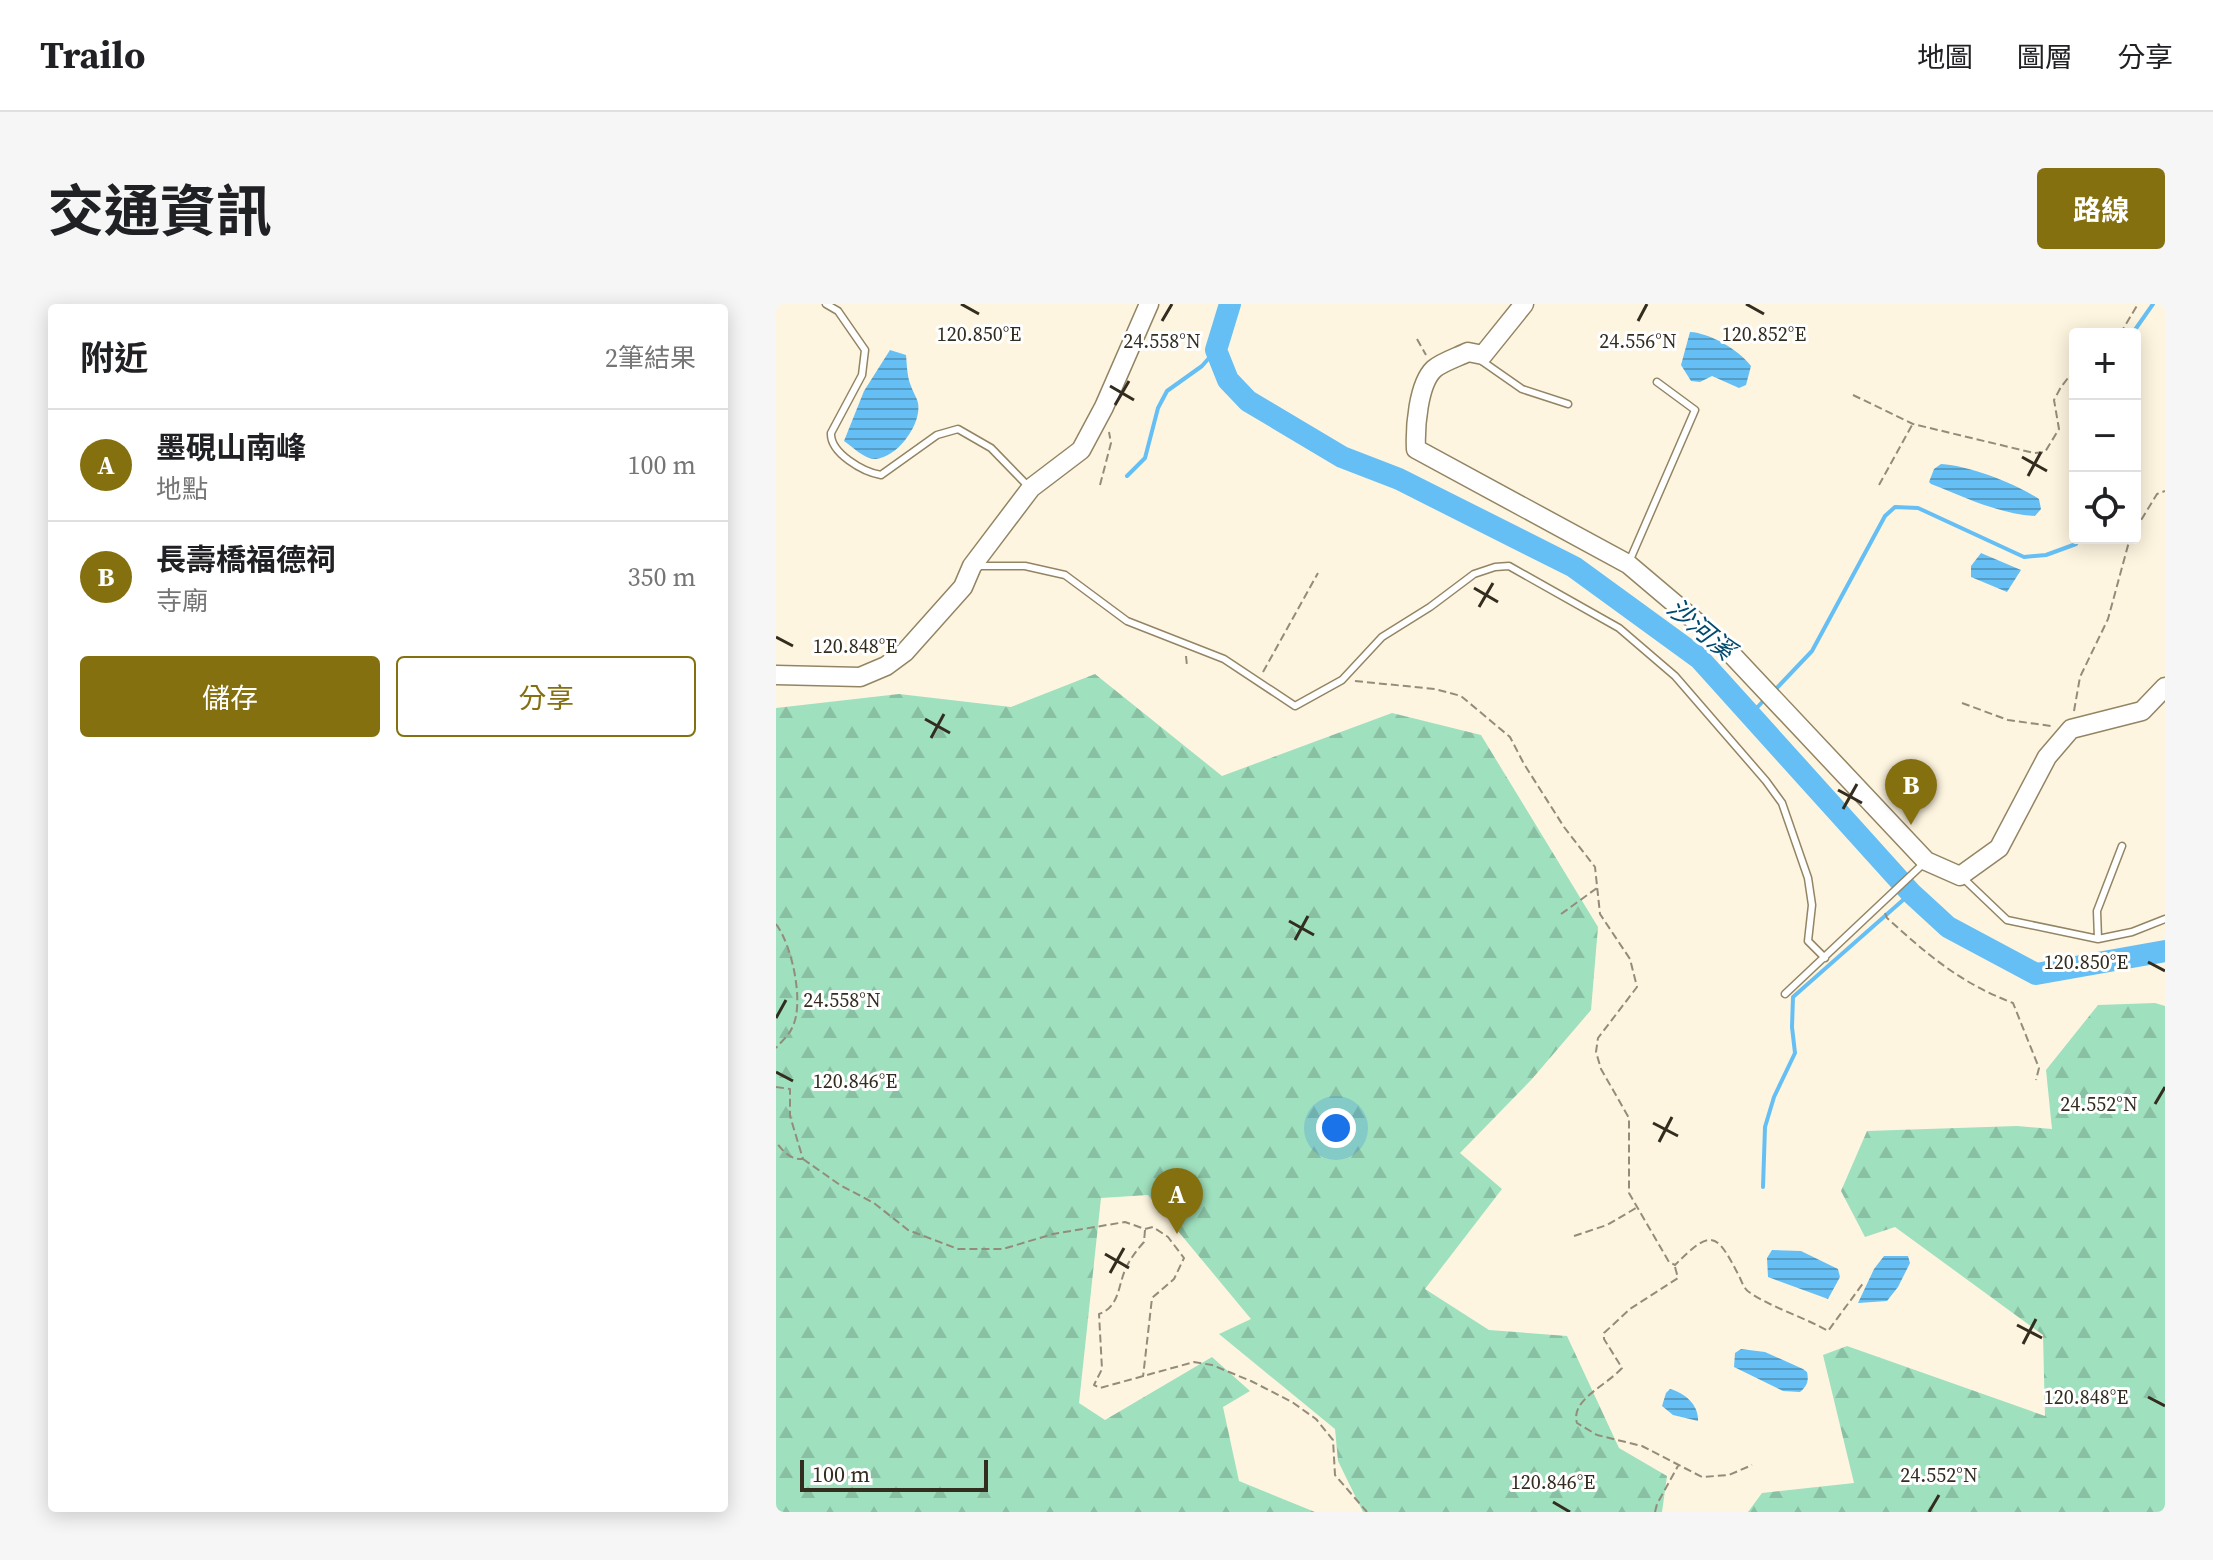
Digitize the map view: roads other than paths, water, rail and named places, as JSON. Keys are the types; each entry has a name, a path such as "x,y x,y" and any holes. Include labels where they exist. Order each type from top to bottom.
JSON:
{"street":[{"path":"776,675 860,677 886,666 905,652 963,587 972,566 1031,488 1081,450 1104,407 1149,304"},
{"path":"1524,304 1483,355 1468,352 1434,370 1427,382 1415,423 1416,449 1628,564 1719,641 1920,868 1960,876 1999,848 2047,757 2071,729 2142,711 2165,687"}],"lane":[{"path":"826,304 838,311 865,350 862,375 831,433 835,450 872,474 881,475 937,435 958,429 991,448 1031,488"},
{"path":"1468,352 1522,389 1568,404"},
{"path":"1628,564 1695,410 1657,382"},
{"path":"972,566 1025,566 1065,575 1127,621 1224,659 1295,706 1342,680 1382,637 1474,574 1509,566 1619,628 1675,676 1766,781 1782,803 1808,878 1812,905 1808,941 1825,958"},
{"path":"2098,939 2097,911 2122,846"},
{"path":"1785,994 1920,868"},
{"path":"1960,876 2007,920 2098,939 2132,932 2165,919"}],"water":[{"path":"1690,332 1715,339 1746,360 1751,366 1746,385 1739,388 1712,376 1700,382 1691,381 1681,365"},
{"path":"890,350 906,355 918,411 912,429 900,446 884,457 872,459 844,441 864,391"},
{"path":"1941,464 2005,481 2039,499 2041,509 2035,516 2008,512 1931,484 1934,469"},
{"path":"1981,553 2021,570 2007,592 1971,577 1971,566"},
{"path":"1772,1250 1801,1251 1838,1269 1840,1277 1828,1299 1768,1277 1767,1258"},
{"path":"1884,1256 1908,1256 1910,1263 1898,1287 1887,1301 1858,1303 1874,1269"},
{"path":"1741,1349 1765,1352 1803,1369 1808,1375 1806,1385 1800,1392 1783,1391 1734,1367 1735,1353"},
{"path":"1670,1389 1690,1400 1698,1421 1673,1415 1662,1406"}],"waterway":[{"name":"沙河溪","path":"1230,304 1216,350 1228,380 1248,401 1342,457 1399,479 1574,567 1699,658 1911,893 1948,927 2036,974 2165,951"},
{"path":"2136,328 2153,304"},
{"path":"1127,476 1145,458 1158,408 1167,391 1202,366 1216,350"},
{"path":"1773,692 1812,651 1885,516 1895,507 1918,508 2024,557 2046,555 2076,544"},
{"path":"1752,713 1766,698"},
{"path":"1763,1187 1765,1127 1774,1097 1795,1053 1793,997 1911,893"}],"place":[{"name":"長壽橋福德祠","path":"1911,825"},
{"name":"墨硯山南峰","path":"1177,1234"}]}
